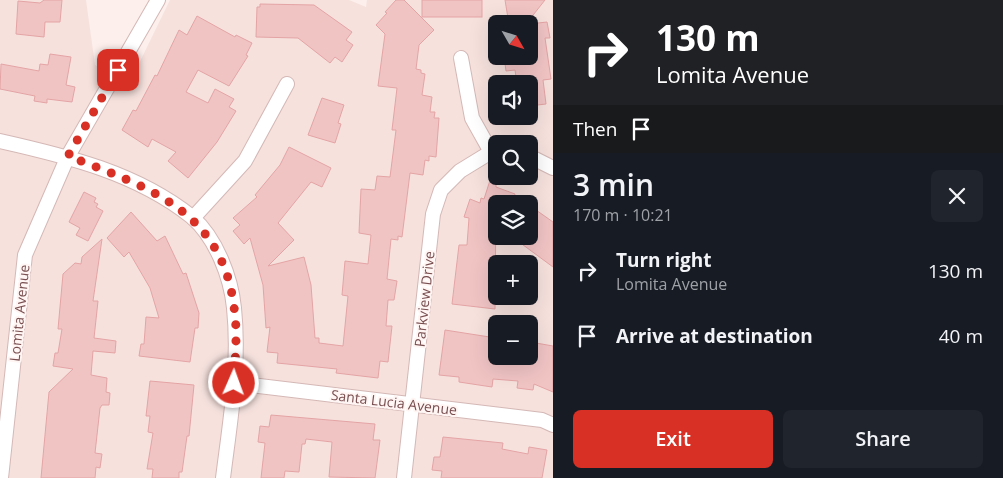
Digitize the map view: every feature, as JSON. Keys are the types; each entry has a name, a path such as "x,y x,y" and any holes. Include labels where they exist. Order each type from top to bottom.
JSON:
{"street":[{"name":"Lomita Avenue","path":"1,478 26,255 68,156 158,0"},
{"path":"461,58 472,118 488,143"},
{"path":"193,218 245,161 287,84"},
{"path":"0,141 68,156 140,184 193,218 215,246 227,276 234,307 234,383 223,478"},
{"name":"Parkview Drive","path":"404,478 432,214 441,190 460,171 488,155"},
{"path":"538,160 553,168"},
{"name":"Santa Lucia Avenue","path":"234,383 542,420 553,425"}],"shaded area":[{"path":"0,0 86,0 95,65 129,84 170,0 349,0 366,7 367,0 553,0 553,478 0,478"}],"building":[{"path":"44,0 62,0 60,22 45,22 44,37 16,34 18,1 40,3"},
{"path":"396,0 404,0 434,30 419,45 416,69 421,70 421,73 425,74 422,95 432,97 430,112 435,112 434,118 439,118 436,157 429,156 429,161 425,160 423,175 410,173 402,237 398,236 398,240 391,239 387,279 397,281 394,300 388,300 386,326 392,326 388,362 380,361 378,378 336,373 337,369 277,363 278,353 267,352 270,327 266,328 263,285 250,238 244,244 233,231 240,225 233,218 257,197 255,195 280,165 289,147 331,168 322,187 311,182 278,223 294,240 268,266 304,257 311,285 315,338 319,338 319,343 343,346 348,296 342,295 345,261 368,264 371,235 359,233 361,189 375,190 377,176 390,177 396,130 392,130 397,88 378,86 385,34 376,25"},
{"path":"422,0 482,0 482,17 422,17"},
{"path":"505,0 545,0 533,15 508,15"},
{"path":"260,4 314,5 352,32 346,40 353,45 342,62 335,57 330,63 298,38 256,37 257,7 260,7"},
{"path":"197,16 235,37 236,35 252,43 246,55 248,56 229,86 198,70 186,92 208,103 215,89 234,99 229,107 236,111 217,142 188,178 168,161 176,152 152,139 148,147 122,130 133,110 136,111 155,75 157,76 179,30 187,35"},
{"path":"547,22 550,38 545,38 551,79 543,80 546,104 538,105 538,75 516,75 515,70 506,71 505,65 538,65 538,23"},
{"path":"50,54 71,57 66,85 75,87 72,102 47,99 47,103 34,101 35,96 0,89 1,64 39,71 40,64 48,65"},
{"path":"322,98 344,105 338,123 341,124 335,143 308,135"},
{"path":"489,185 496,185 496,187 515,194 488,195 488,245 496,245 496,255 488,255 488,305 495,305 495,309 452,304 459,245 467,245 469,218 464,217 470,199 480,203 481,198 484,199"},
{"path":"84,192 96,198 94,202 98,204 96,207 103,211 88,241 76,235 80,228 69,222"},
{"path":"538,211 553,222 553,267 523,245 538,245"},
{"path":"131,212 157,241 165,236 183,274 186,273 199,313 198,328 195,328 190,362 139,356 141,344 144,344 146,317 159,318 150,288 129,252 124,257 107,238"},
{"path":"102,239 93,301 98,301 94,338 116,341 115,353 93,351 91,375 107,378 106,392 110,393 109,405 102,405 100,408 95,453 102,454 100,468 96,467 95,478 41,478 49,392 73,369 53,366 55,353 58,353 62,329 58,329 63,274 75,263 81,264 82,257"},
{"path":"445,330 488,337 488,365 538,365 538,343 553,346 553,392 534,384 533,390 517,388 518,381 493,379 492,387 459,382 459,377 439,375"},
{"path":"150,381 194,385 189,436 187,436 182,472 179,472 179,478 152,478 153,469 147,469 153,433 148,432 150,416 146,416"},
{"path":"271,415 375,424 373,440 380,440 375,478 329,477 332,442 306,439 305,444 302,444 299,472 285,471 284,478 261,478 265,443 258,442 260,426 269,427"},
{"path":"443,437 503,443 502,449 528,454 529,447 547,450 542,478 441,478 442,471 432,470 434,457 440,457"}],"route":[{"path":"118,70 68,156 140,184 193,218 215,246 227,276 234,307 236,340 234,383"}]}
